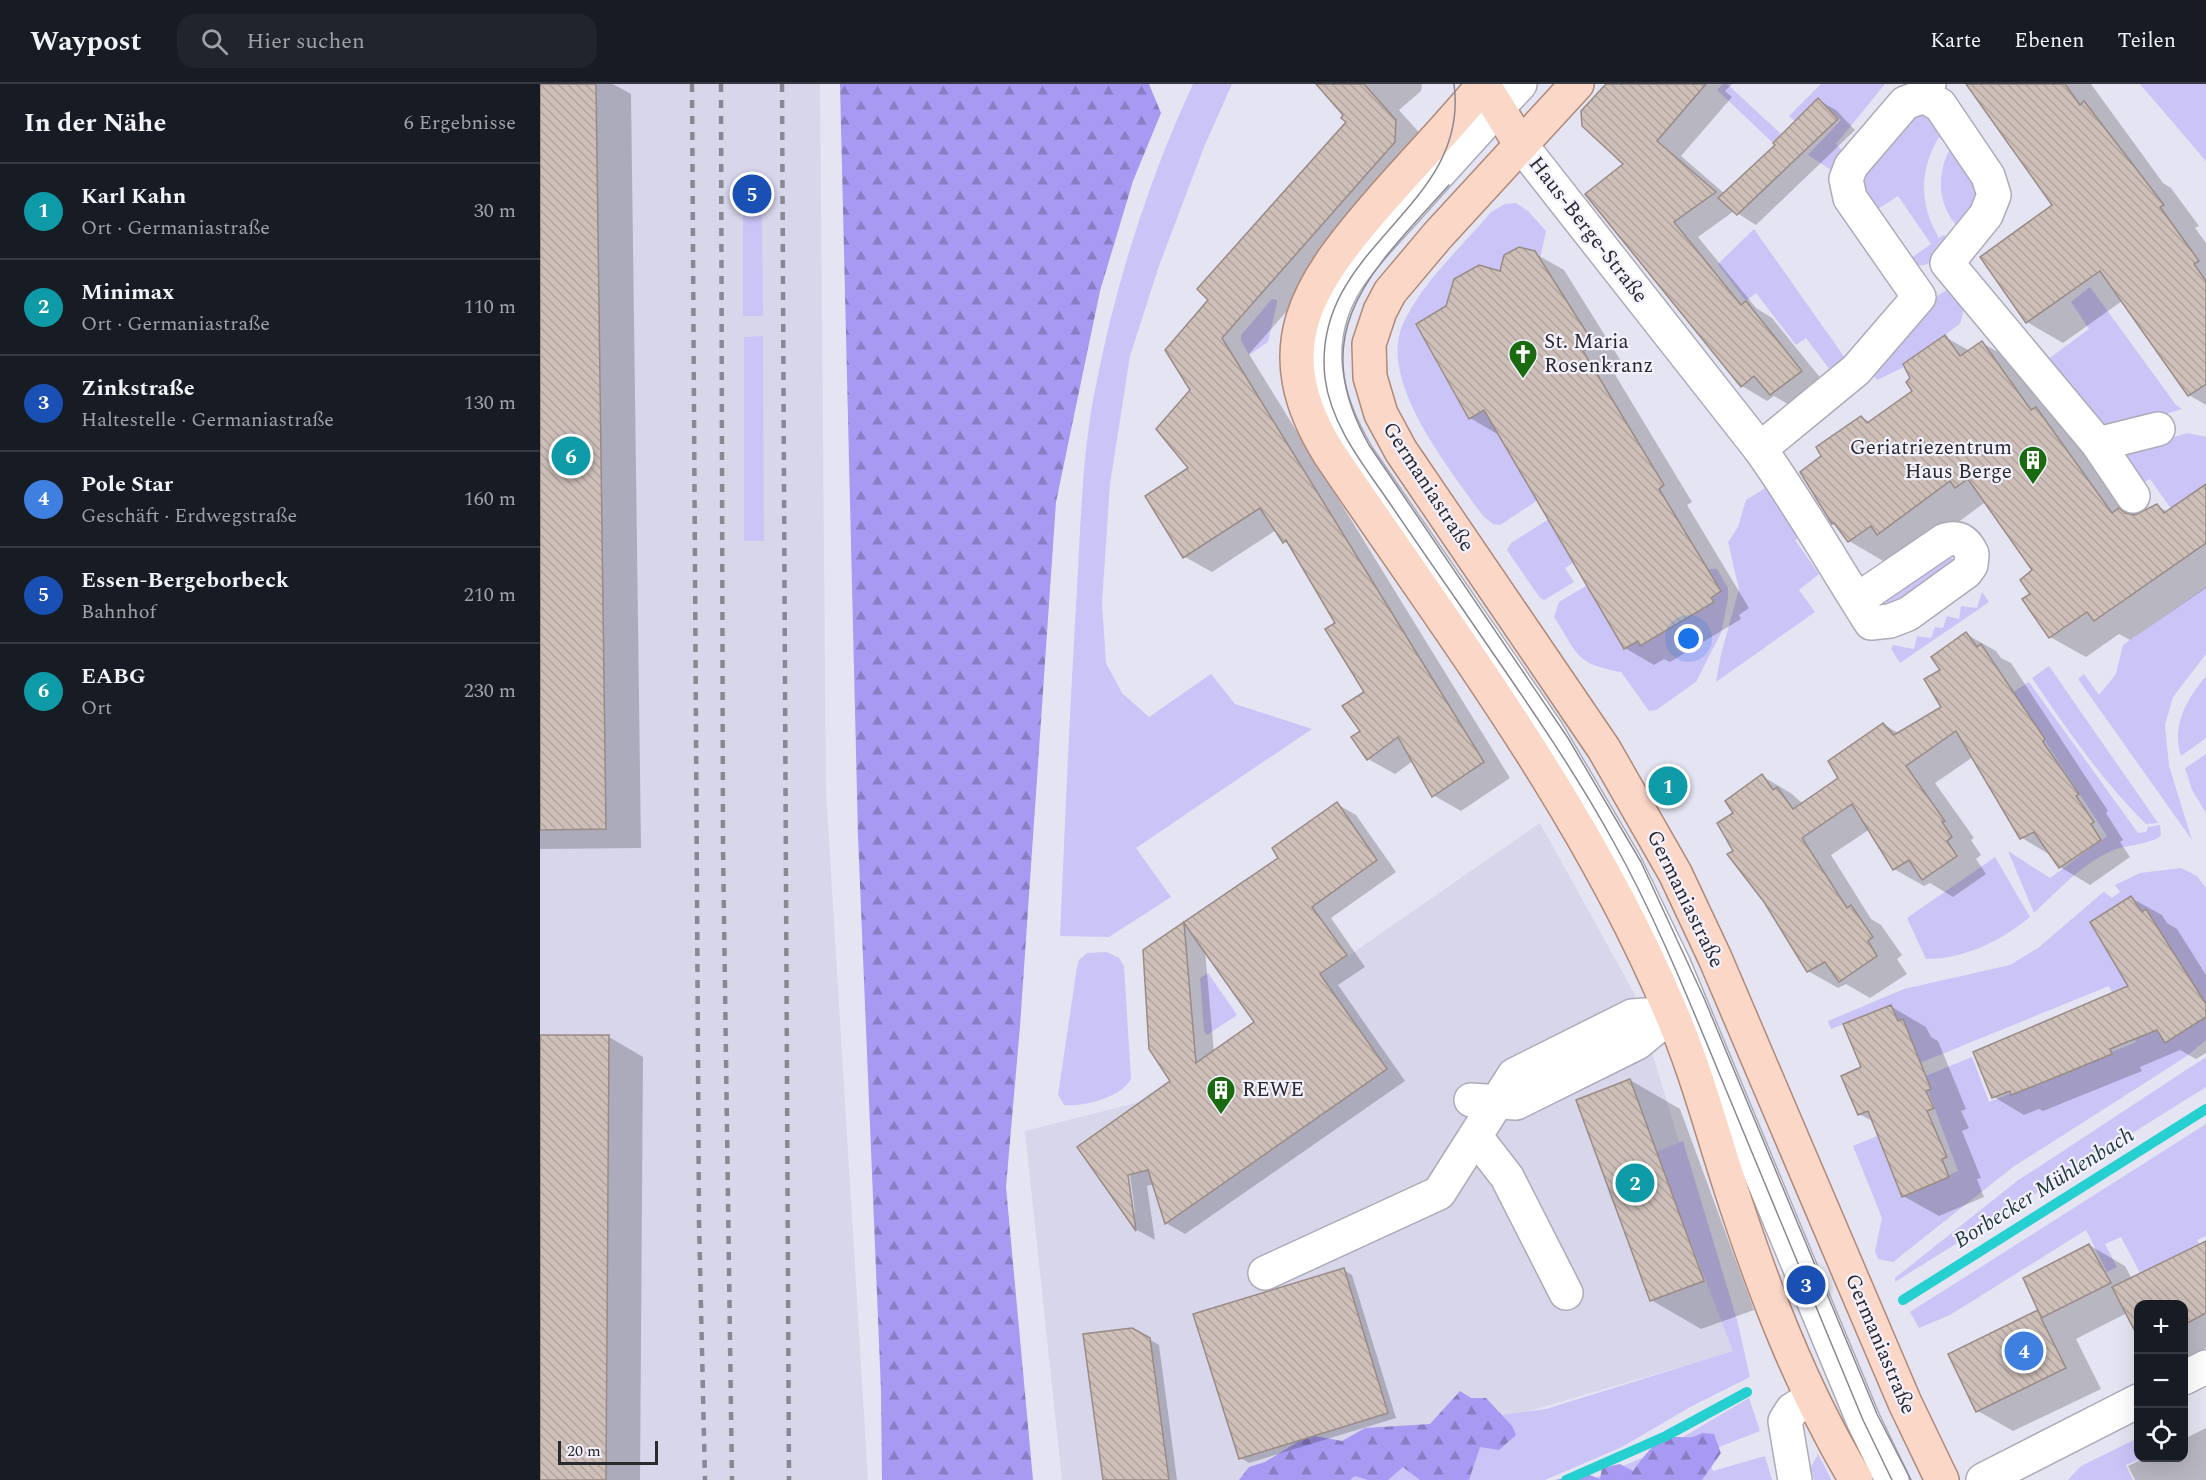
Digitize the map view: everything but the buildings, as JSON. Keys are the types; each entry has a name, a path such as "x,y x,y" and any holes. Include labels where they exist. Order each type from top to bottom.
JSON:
{"main road":[{"name":"Haus-Berge-Straße","path":"1311,342 1304,313 1330,260 1496,104 1577,84"},
{"name":"Haus-Berge-Straße","path":"1368,353 1374,325 1390,292 1465,204 1496,104"},
{"name":"Germaniastraße","path":"1311,342 1299,388 1316,433 1533,754 1576,823 1622,906 1698,1000 1905,1403 1942,1480"},
{"name":"Germaniastraße","path":"1368,353 1375,400 1394,440 1604,749 1675,873 1698,1000 1747,1236 1784,1335 1811,1398 1856,1480"}],"street":[{"path":"1520,84 1496,104 1361,291 1350,315 1344,339 1342,373 1345,392 1353,415 1369,445 1548,707 1607,800 1654,886 1863,1420 1892,1480"},
{"path":"1496,104 1533,84"},
{"path":"1760,449 1862,364 1919,297 1986,215 1994,195 1988,176 1940,105 1927,90 1905,103 1851,166 1846,180 1850,198 1919,297"},
{"name":"Haus-Berge-Straße","path":"1496,104 1760,449 1786,486 1857,600"},
{"path":"1947,263 2098,444 2133,496"},
{"path":"2098,444 2158,429"},
{"path":"1265,1273 1439,1193 1476,1137 1485,1101 1516,1103 1637,1043 1698,1000"},
{"path":"1698,1000 1877,1414 1911,1480"},
{"path":"1476,1137 1507,1177 1566,1293"},
{"path":"2188,1376 2206,1367"},
{"path":"1795,1480 1785,1421 1792,1410 1811,1398"},
{"path":"1983,1480 2134,1404"}],"shaded area":[{"path":"540,84 820,84 826,791 868,1480 540,1480"},
{"path":"1193,84 1232,84 1204,147 1159,266 1130,356 1110,484 1102,603 1106,663 1122,693 1149,717 1211,674 1235,704 1312,729 1136,848 1171,897 1109,937 1060,936 1081,512 1091,410 1104,346 1124,270 1148,194"},
{"path":"1723,84 1727,84 1781,134 1773,143 1717,90"},
{"path":"1821,84 1885,84 1836,144 1845,153 1831,170 1808,155 1841,120 1818,98 1795,121 1789,116"},
{"path":"2140,84 2206,84 2206,161"},
{"path":"1922,110 1945,136 1942,140 1939,137 1932,149 1924,188 1932,226 1939,238 1944,235 1950,243 1932,262 1917,265 1911,258 1931,244 1898,196 1878,209 1864,188 1863,176 1911,113"},
{"path":"1951,148 1978,185 1977,206 1960,229 1947,211 1941,190 1943,168"},
{"path":"1516,203 1528,211 1546,231 1540,259 1535,251 1519,247 1504,255 1500,271 1479,265 1454,279 1446,306 1445,358 1436,362 1469,419 1484,411 1538,500 1500,525 1493,524 1483,516 1453,475 1421,424 1408,398 1400,372 1398,347 1403,324 1411,309 1443,265 1491,212 1505,204"},
{"path":"762,210 763,316 743,316 743,211"},
{"path":"1754,229 1845,358 1830,370 1806,338 1796,345 1756,293 1746,301 1718,264"},
{"path":"2090,287 2176,405 2182,409 2109,432 2044,362 2089,329 2071,302"},
{"path":"1948,289 1965,306 1960,324 1903,364 1904,367 1877,380 1873,374 1937,296"},
{"path":"1272,299 1277,300 1277,303 1268,342 1249,355 1241,340 1241,335"},
{"path":"763,336 764,541 744,541 744,337"},
{"path":"2188,433 2206,437 2206,489 2172,510 2150,479 2135,487 2113,454"},
{"path":"1775,482 1807,531 1795,540 1819,574 1799,590 1815,612 1716,682 1721,654 1739,589 1728,542 1738,527 1746,500"},
{"path":"1549,519 1589,553 1565,568 1574,582 1544,600 1540,598 1507,550 1511,543"},
{"path":"1948,554 1954,560 1889,608 1885,600"},
{"path":"1708,569 1717,569 1728,588 1721,633 1696,682 1656,710 1649,711 1621,672 1594,665 1579,655 1554,617 1559,602 1586,586 1625,649 1638,641 1640,646 1713,602 1711,598 1721,591"},
{"path":"2206,587 2206,654 2173,697 2165,725 2169,766 2192,840 2078,679 2084,674 2099,695 2116,674 2123,645"},
{"path":"1982,592 1989,602 1900,663 1891,649 1893,645 1914,649 1917,636 1931,638 1935,627 1943,628 1947,616 1959,619 1961,606 1977,608"},
{"path":"2049,666 2158,823 2146,824 2130,807 2100,772 2058,716 2032,678"},
{"path":"2206,676 2206,738 2181,756 2178,734 2183,713 2187,703"},
{"path":"2029,682 2138,833 2146,832 2148,827 2160,825 2161,835 2154,840 2119,848 2103,855 2071,878 2034,913 2008,851 2050,878 2107,836 2013,692"},
{"path":"2206,754 2206,813 2192,790 2185,768"},
{"path":"1540,823 1634,993 1742,1349 1293,1480 1062,1480 1025,1131 1136,1103"},
{"path":"1995,857 2030,917 2007,934 1981,947 1954,956 1926,959 1907,918"},
{"path":"2181,868 2197,876 2206,888 2206,1040 2187,1056 2013,1167 1893,1262 1878,1259 1875,1251 1882,1218 1853,1146 1877,1136 1901,1196 1958,1171 1923,1077 1972,1057 1989,1102 2136,1042 2109,986 1920,1063 1891,1005 1831,1029 1828,1021 1904,989 2010,965 2038,948 2104,892 2112,898 2120,892 2115,885 2140,873"},
{"path":"1107,952 1119,958 1124,966 1131,1079 1120,1091 1102,1100 1064,1105 1058,1095 1077,967 1079,960 1087,953"},
{"path":"1208,973 1237,1015 1207,1035 1204,1031 1200,978"},
{"path":"2206,1057 2206,1087 1895,1282 1895,1278 2017,1181"},
{"path":"2206,1124 2206,1236 2197,1240 2199,1244 2140,1273 2121,1237 2105,1244 2117,1267 2107,1272 2086,1230 1950,1315 1919,1328 1910,1312"},
{"path":"1683,1141 1737,1320 1750,1377 1690,1407 1622,1447 1545,1480 1245,1480 1430,1425 1546,1409 1733,1351 1656,1152"},
{"path":"1749,1398 1760,1431 1635,1480 1590,1480 1661,1450"},
{"path":"2134,1440 2134,1462 2126,1465 2133,1480 2068,1480 2081,1466"},
{"path":"1818,1454 1831,1480 1814,1480 1811,1467"},
{"path":"1765,1456 1772,1480 1673,1480 1711,1466 1713,1471"}],"green space":[{"path":"840,84 1149,84 1161,113 1133,181 1100,291 1056,502 1020,1026 1006,1187 1033,1480 882,1480 881,1391 858,836"},
{"path":"1460,1391 1471,1398 1486,1398 1512,1426 1516,1435 1499,1450 1480,1447 1469,1480 1420,1480 1403,1467 1388,1480 1368,1480 1355,1476 1350,1480 1239,1480 1249,1467 1265,1462 1299,1441 1315,1436 1342,1441 1365,1428 1430,1424"},
{"path":"1702,1433 1714,1434 1721,1453 1702,1480 1555,1480 1587,1474 1600,1479 1602,1468 1620,1464 1633,1471 1646,1454 1662,1440 1692,1437"}],"waterway":[{"name":"Borbecker Mühlenbach","path":"1903,1300 2206,1109"},
{"name":"Borbecker Mühlenbach","path":"1566,1480 1666,1436 1747,1392"}],"tram line":[{"path":"1454,84 1453,127 1439,164 1417,197 1364,260 1341,294 1327,332 1325,378 1328,396 1334,413 1360,461 1559,751 1630,872 1675,968 1863,1420 1892,1480"},
{"path":"1449,185 1373,273 1356,303 1346,333 1343,367 1350,404 1369,445 1568,738 1641,862 1704,998 1877,1414 1911,1480"}],"railway":[{"path":"692,84 699,1221 705,1480"},
{"path":"721,84 723,847 732,1480"},
{"path":"782,84 789,1480"}],"place":[{"name":"Essen-Bergeborbeck","path":"752,194"},
{"name":"St. Maria Rosenkranz","path":"1523,380"},
{"name":"EABG","path":"571,456"},
{"name":"Geriatriezentrum Haus Berge","path":"2033,486"},
{"name":"Karl Kahn","path":"1668,786"},
{"name":"REWE","path":"1221,1116"},
{"name":"Minimax","path":"1635,1183"},
{"name":"Zinkstraße","path":"1806,1285"},
{"name":"Pole Star","path":"2024,1351"}]}
